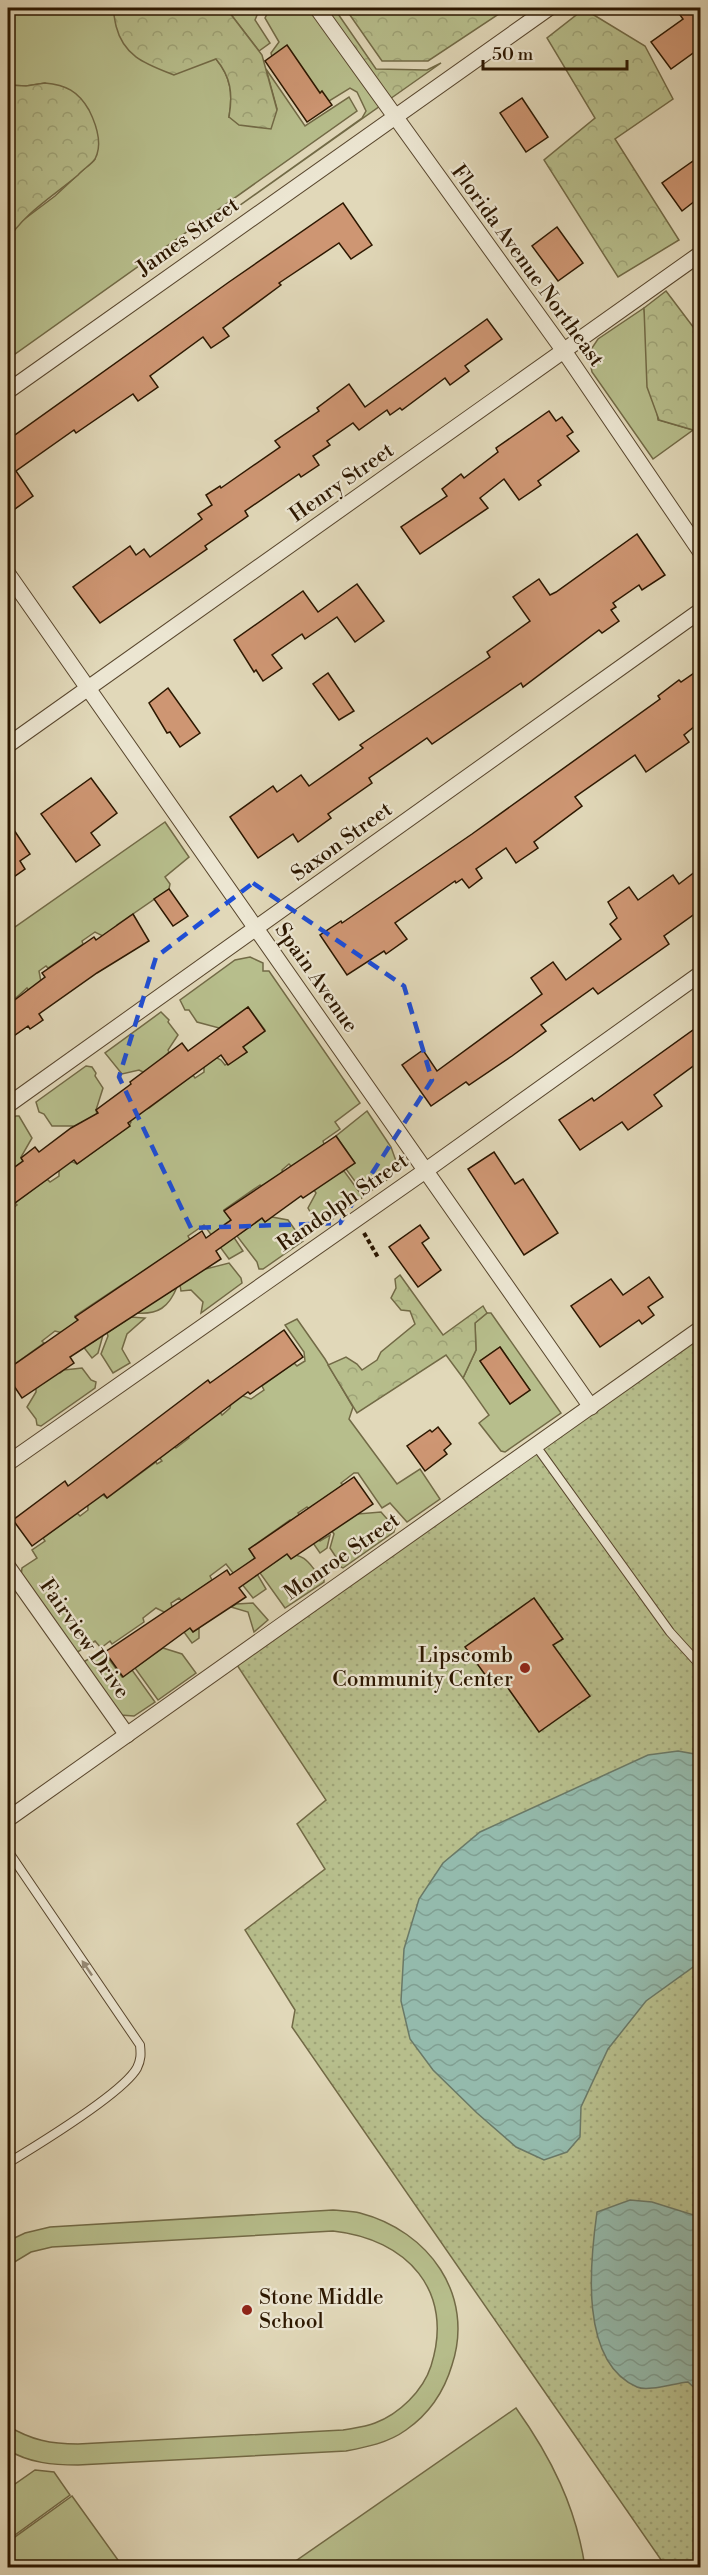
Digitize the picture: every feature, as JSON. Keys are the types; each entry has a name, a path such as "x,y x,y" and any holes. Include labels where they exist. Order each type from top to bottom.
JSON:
{"street":[{"name":"Florida Avenue Northeast","path":"317,8 564,351 700,551"},
{"name":"James Street","path":"8,391 549,8"},
{"name":"Henry Street","path":"8,745 700,254"},
{"name":"Spain Avenue","path":"8,574 591,1407"},
{"name":"Saxon Street","path":"8,1106 700,611"},
{"name":"Randolph Street","path":"8,1463 356,1220 700,974"},
{"name":"Monroe Street","path":"8,1820 700,1329"},
{"name":"Fairview Drive","path":"8,1566 127,1735"}],"lane":[{"path":"536,1446 670,1632 700,1665"},
{"path":"8,1851 140,2045 141,2060 136,2070 117,2089 8,2163"}],"path":[{"path":"356,1220 379,1259"}],"highlighted area":[{"path":"253,883 404,986 432,1080 340,1223 191,1228 119,1077 156,957"}],"green space":[{"path":"8,8 114,8 113,13 216,59 225,72 230,86 229,117 277,109 266,69 305,126 349,97 357,111 8,359 8,241 14,227 55,196 95,159 45,83 26,86 8,85"},
{"path":"114,8 226,8 262,55 277,110 271,129 239,125 229,117 230,86 225,72 216,59 174,75 145,63 130,52 124,45 116,26"},
{"path":"226,8 260,8 255,20 270,43 259,51"},
{"path":"270,8 322,8 380,106 222,218 362,118 366,111 357,92 350,88 308,114 274,65 271,53 279,42 265,18"},
{"path":"322,8 334,8 376,69 427,70 441,63 380,106"},
{"path":"345,8 508,8 428,61 382,61"},
{"path":"584,9 645,46 673,99 615,139 679,240 618,277 544,160 595,118 547,38"},
{"path":"45,83 71,90 85,103 96,128 97,153 92,163 30,214 8,241 8,85 26,86"},
{"path":"666,291 700,336 700,432 659,420 647,387 644,308"},
{"path":"644,308 658,420 693,430 653,459 592,372 588,354 598,339"},
{"path":"165,822 189,857 165,877 170,884 169,889 117,925 113,941 95,932 82,941 83,944 48,968 46,966 39,971 44,998 33,997 27,988 8,1005 8,932"},
{"path":"250,957 263,963 263,971 269,971 360,1103 335,1122 340,1129 323,1141 324,1144 292,1167 289,1164 282,1170 283,1174 260,1185 224,1210 231,1220 225,1224 243,1251 229,1259 204,1225 188,1236 190,1240 168,1293 177,1287 170,1300 162,1308 151,1313 136,1313 144,1308 126,1282 75,1316 93,1342 103,1335 98,1353 92,1358 75,1336 55,1331 42,1341 44,1343 12,1366 10,1364 8,1366 8,1212 17,1205 15,1203 47,1179 50,1182 59,1176 59,1156 77,1164 129,1126 131,1122 127,1117 149,1108 193,1075 195,1078 204,1072 204,1051 221,1060 225,1065 247,1052 243,1047 265,1030 248,1007 219,1028 197,1022 189,1010 185,1010 180,1000 235,960"},
{"path":"161,1012 178,1035 168,1050 169,1052 147,1074 139,1070 122,1074 105,1053"},
{"path":"86,1066 92,1067 103,1088 96,1110 97,1114 75,1129 73,1126 52,1126 44,1114 39,1112 36,1102"},
{"path":"367,1111 391,1147 396,1161 388,1179 365,1195 346,1169 355,1163 336,1136"},
{"path":"19,1116 32,1138 21,1157 23,1161 8,1172 8,1122"},
{"path":"337,1169 340,1173 344,1171 363,1197 323,1226 318,1226 308,1208 316,1193 314,1190"},
{"path":"272,1217 288,1220 303,1241 263,1269 259,1269 257,1262 237,1236 262,1218 265,1222"},
{"path":"229,1263 241,1278 242,1283 201,1313 203,1302 191,1290 181,1291 180,1285 203,1264 206,1269"},
{"path":"400,1275 443,1335 483,1306 487,1313 475,1323 476,1350 463,1378 446,1355 357,1413 328,1365 346,1357 362,1370 377,1360 381,1352 415,1324 410,1311 401,1310 391,1298 396,1288 395,1279"},
{"path":"487,1313 491,1313 561,1413 505,1452 501,1451 479,1423 489,1415 463,1378 476,1350 475,1323","holes":["500,1347 530,1390 510,1404 480,1361"]},
{"path":"131,1317 145,1318 127,1334 122,1349 130,1363 113,1373 101,1354 107,1333"},
{"path":"297,1319 325,1359 353,1407 349,1419 397,1484 420,1469 440,1499 407,1522 390,1503 382,1508 358,1473 354,1473 341,1483 343,1485 309,1509 307,1507 298,1513 320,1541 330,1535 327,1548 320,1553 304,1530 290,1520 249,1549 255,1558 250,1562 266,1589 253,1598 226,1564 210,1576 212,1580 182,1601 179,1598 171,1603 193,1632 199,1628 199,1638 192,1643 170,1613 156,1608 143,1618 144,1622 112,1644 110,1641 101,1648 95,1641 76,1653 21,1576 22,1568 37,1558 32,1550 45,1541 43,1538 77,1513 80,1516 88,1510 87,1490 99,1492 107,1498 156,1462 157,1464 162,1461 155,1451 157,1440 176,1448 189,1438 187,1436 220,1412 222,1415 230,1408 233,1392 251,1399 264,1390 262,1386 294,1363 297,1366 305,1361 304,1352 285,1325"},
{"path":"700,1329 700,2567 666,2567 292,2027 295,2010 245,1930 325,1869 297,1824 326,1800 233,1659"},
{"path":"82,1368 91,1380 96,1382 95,1388 41,1426 37,1425 36,1419 27,1407 36,1388 56,1369 60,1373 64,1370"},
{"path":"355,1510 358,1514 381,1512 395,1528 394,1532 343,1568 339,1566 340,1563 330,1548 334,1534 332,1531"},
{"path":"287,1554 306,1560 324,1577 324,1582 285,1608 260,1573"},
{"path":"253,1603 268,1620 254,1632 248,1612 231,1607 236,1604"},
{"path":"163,1648 182,1654 196,1673 158,1700 135,1668"},
{"path":"103,1651 122,1677 132,1670 155,1702 134,1716 120,1715 84,1665 85,1661"},
{"path":"333,2210 360,2213 385,2222 407,2234 440,2269 451,2291 457,2314 457,2339 452,2365 435,2402 406,2430 385,2441 346,2451 78,2465 42,2462 24,2458 8,2450 8,2426 25,2435 42,2440 78,2444 343,2430 371,2424 393,2414 416,2393 431,2366 437,2339 436,2314 430,2292 419,2273 403,2257 383,2245 359,2236 333,2231 52,2247 31,2252 8,2266 8,2241 25,2233 50,2227"},
{"path":"516,2408 529,2426 560,2483 575,2524 585,2567 287,2567"},
{"path":"35,2470 54,2472 70,2495 8,2540 8,2489"},
{"path":"72,2496 123,2567 8,2567 8,2542"}],"water":[{"path":"678,1751 700,1755 700,1962 646,2001 608,2049 581,2107 580,2137 567,2152 544,2160 516,2147 477,2113 433,2070 410,2039 401,2001 404,1949 419,1899 443,1863 480,1832 648,1755"},
{"path":"630,2200 652,2202 700,2217 700,2393 688,2382 655,2388 637,2387 618,2374 605,2356 597,2334 591,2283 597,2212"}],"building":[{"path":"675,8 700,8 700,48 671,69 651,42 683,19"},
{"path":"287,45 320,93 322,91 332,105 307,122 265,61"},
{"path":"522,98 548,137 526,152 500,113"},
{"path":"693,161 700,172 700,197 682,211 662,183"},
{"path":"343,203 372,245 351,259 339,243 279,283 281,285 223,328 229,336 211,348 203,337 150,376 158,387 138,401 133,394 76,433 74,430 16,471 33,496 8,514 8,440"},
{"path":"557,227 583,263 558,281 532,246"},
{"path":"487,319 502,339 465,366 469,371 450,385 445,378 402,410 400,408 390,415 387,410 359,430 353,423 327,441 330,445 313,456 319,465 301,477 299,474 245,511 248,516 205,546 207,549 100,623 73,587 130,546 136,555 144,549 150,557 202,519 198,514 212,505 206,495 220,486 221,488 280,447 275,441 319,411 317,408 349,384 365,407"},
{"path":"549,411 556,421 562,417 573,432 567,436 579,451 538,481 541,485 519,500 504,479 480,498 488,508 420,554 401,527 447,496 442,489 461,474 464,478 498,452 496,448"},
{"path":"637,534 665,575 642,590 639,585 613,603 616,607 611,610 619,621 602,633 599,630 523,687 521,683 432,744 427,738 369,778 372,783 328,814 331,818 298,842 293,834 258,858 230,817 273,786 277,792 301,775 309,786 363,748 360,745 490,657 487,652 530,621 513,597 539,579 550,595 556,592"},
{"path":"357,584 384,621 355,642 337,617 305,639 302,634 272,655 282,668 263,681 256,670 254,672 234,640 303,591 318,612"},
{"path":"700,669 700,722 684,735 689,742 646,772 635,755 575,797 582,806 534,842 538,848 516,863 506,848 476,869 482,878 469,888 462,879 456,883 455,881 395,923 407,939 386,954 384,951 347,975 320,935 341,921 342,923 472,834 660,699 658,696 679,680 681,682"},
{"path":"328,673 354,711 339,720 313,684"},
{"path":"168,688 200,733 180,747 170,732 167,733 149,703"},
{"path":"91,778 117,813 91,833 100,845 76,862 41,814"},
{"path":"8,821 30,854 20,861 25,869 8,881"},
{"path":"700,868 700,910 664,936 669,944 598,994 593,988 541,1025 546,1031 512,1056 469,1085 466,1082 431,1106 402,1065 423,1050 437,1071 542,994 531,978 553,962 566,980 621,939 610,924 617,918 608,902 629,887 638,900 673,875 679,884"},
{"path":"169,889 188,916 173,926 154,899"},
{"path":"133,914 149,941 97,973 39,1014 43,1020 30,1029 28,1026 8,1040 8,1005 45,977 42,973 94,937 96,940"},
{"path":"248,1007 265,1031 243,1047 247,1052 228,1065 221,1055 128,1123 130,1126 77,1164 74,1160 8,1208 8,1172 23,1161 21,1158 35,1147 39,1152 71,1128 98,1113 96,1110 182,1043 188,1051"},
{"path":"700,1025 700,1061 654,1095 662,1106 628,1130 622,1122 580,1150 559,1120 592,1098 594,1101"},
{"path":"336,1136 355,1163 303,1198 301,1196 265,1222 262,1218 216,1251 221,1259 70,1357 74,1363 22,1398 8,1377 8,1369 78,1320 75,1317 202,1231 206,1238 231,1220 224,1211"},
{"path":"494,1152 515,1184 523,1179 558,1233 524,1255 468,1169"},
{"path":"420,1225 429,1238 422,1243 441,1270 418,1287 389,1247"},
{"path":"649,1277 663,1297 648,1307 654,1315 642,1324 639,1320 600,1347 571,1306 611,1279 623,1295"},
{"path":"284,1330 303,1357 250,1394 248,1392 107,1498 104,1494 32,1546 13,1520 65,1481 68,1486 208,1380 210,1383"},
{"path":"500,1347 530,1390 510,1404 480,1361"},
{"path":"438,1427 451,1444 444,1450 447,1454 425,1471 407,1446"},
{"path":"354,1477 373,1504 291,1559 287,1554 239,1588 246,1597 193,1632 190,1628 123,1677 105,1652 227,1570 230,1575 255,1558 249,1549"},
{"name":"Lipscomb Community Center","path":"534,1598 563,1639 553,1645 590,1696 539,1732 503,1681 494,1687 465,1647"}],"place":[{"name":"Lipscomb Community Center","path":"525,1668"},
{"name":"Stone Middle School","path":"247,2310"}]}
